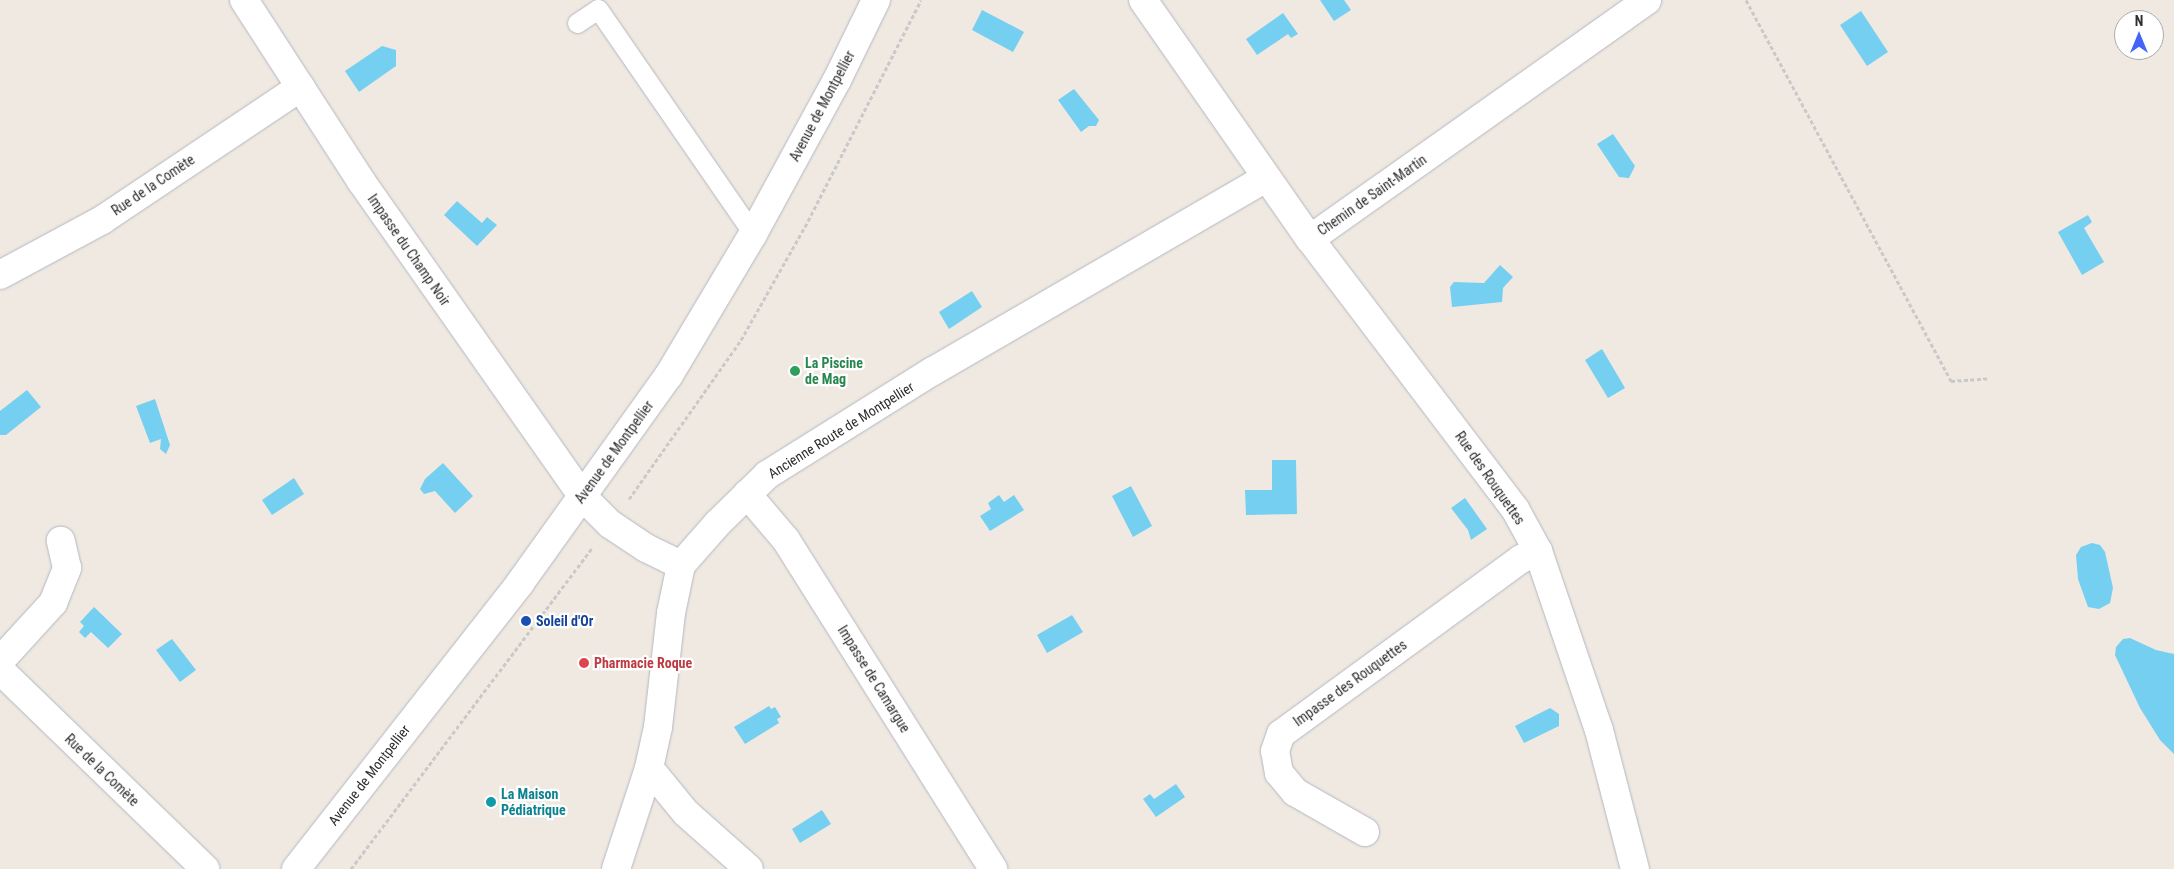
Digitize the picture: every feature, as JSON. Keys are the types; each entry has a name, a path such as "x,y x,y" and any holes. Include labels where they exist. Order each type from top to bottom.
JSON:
{"street":[{"name":"Impasse du Champ Noir","path":"244,0 361,181 582,496 610,524 646,548 682,565"},
{"name":"Avenue de Montpellier","path":"296,869 520,583 669,375 753,234 837,80 876,0"},
{"name":"Chemin de Saint-Martin","path":"1143,0 1264,178 1310,239 1647,0"},
{"name":"Rue de la Comète","path":"0,275 102,220 301,87"},
{"name":"Ancienne Route de Montpellier","path":"616,869 649,768 658,727 671,613 682,565 747,494 767,475 933,371 1264,178"},
{"name":"Rue des Rouquettes","path":"1310,239 1515,509 1538,551 1599,730 1635,869"},
{"name":"Impasse de Camargue","path":"747,494 786,540 992,869"},
{"path":"0,661 53,603 67,568 61,541"},
{"name":"Impasse des Rouquettes","path":"1364,832 1295,792 1279,773 1274,751 1281,734 1522,559 1538,551"},
{"name":"Rue de la Comète","path":"0,670 205,869"},
{"path":"649,768 686,813 749,869"}],"lane":[{"path":"577,23 598,9 753,234"}],"path":[{"path":"1746,0 1951,381 1990,378"}],"water":[{"path":"1320,0 1344,0 1351,10 1334,21"},
{"path":"982,10 1024,32 1013,52 972,30"},
{"path":"1861,11 1888,52 1867,66 1840,25"},
{"path":"1283,13 1298,34 1291,38 1288,34 1257,55 1246,39"},
{"path":"382,46 396,50 396,66 359,92 345,71"},
{"path":"1074,89 1099,120 1096,126 1089,126 1081,132 1058,100"},
{"path":"1613,134 1635,166 1629,178 1619,177 1597,144"},
{"path":"457,201 482,223 487,217 497,225 477,246 444,215"},
{"path":"2088,215 2092,222 2084,228 2104,262 2082,275 2058,232"},
{"path":"1500,265 1513,277 1503,288 1502,302 1452,307 1450,287 1454,282 1484,283"},
{"path":"972,291 982,307 949,329 939,312"},
{"path":"1602,349 1625,388 1608,398 1585,360"},
{"path":"27,390 41,407 6,435 0,435 0,411"},
{"path":"155,399 170,445 166,454 160,449 161,439 150,443 136,406"},
{"path":"1272,460 1296,460 1297,514 1246,515 1245,490 1272,490"},
{"path":"443,463 473,496 455,513 435,491 424,494 420,489 425,479"},
{"path":"294,478 304,494 272,515 262,500"},
{"path":"1131,486 1152,526 1133,537 1112,496"},
{"path":"999,495 1004,502 1014,495 1024,510 990,531 980,516 991,509 988,503"},
{"path":"1465,498 1487,529 1471,540 1468,530 1451,508"},
{"path":"2092,543 2100,545 2105,552 2113,588 2110,603 2099,609 2088,607 2078,579 2076,555 2081,547"},
{"path":"94,607 122,634 108,648 91,632 85,638 79,632 84,626 80,622"},
{"path":"1072,615 1083,632 1047,653 1037,635"},
{"path":"2130,638 2156,650 2174,654 2174,754 2160,740 2140,708 2115,655 2116,647 2123,639"},
{"path":"172,639 196,670 180,682 156,650"},
{"path":"769,706 771,709 775,707 781,717 777,719 779,723 745,744 734,727"},
{"path":"1550,708 1559,714 1559,726 1524,743 1515,726"},
{"path":"1176,784 1185,797 1156,817 1143,799 1150,794 1154,799"},
{"path":"822,810 831,824 800,843 792,829"}],"place":[{"name":"La Piscine de Mag","path":"795,371"},
{"name":"Soleil d'Or","path":"526,621"},
{"name":"Pharmacie Roque","path":"584,663"},
{"name":"La Maison Pédiatrique","path":"491,802"}]}
